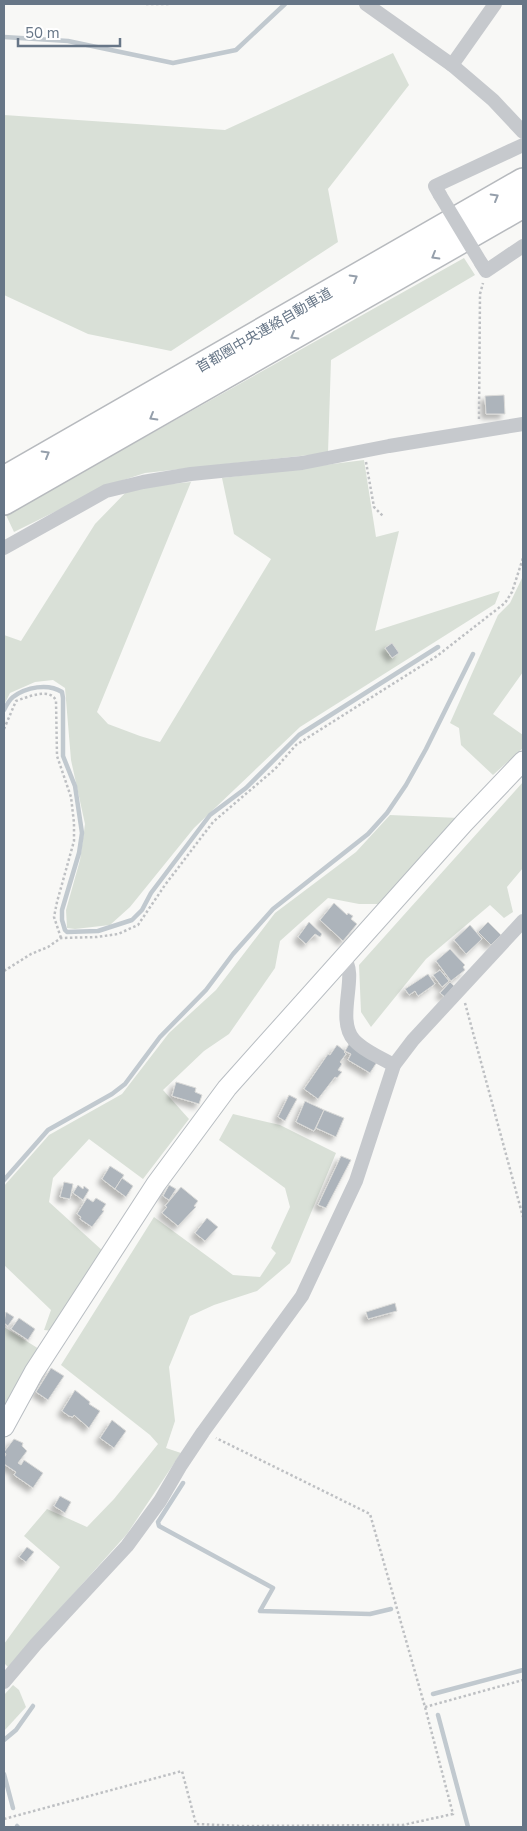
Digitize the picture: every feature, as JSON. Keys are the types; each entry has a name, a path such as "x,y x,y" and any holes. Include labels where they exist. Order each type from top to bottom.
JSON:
{"highway":[{"name":"首都圏中央連絡自動車道","path":"4,479 523,181"},
{"name":"首都圏中央連絡自動車道","path":"4,502 523,205"}],"street":[{"path":"366,4 452,65 493,100 523,132"},
{"path":"452,65 495,4"},
{"path":"523,145 435,186 484,267 523,246"},
{"path":"4,548 106,491 143,482 191,474 302,463 523,424"},
{"path":"4,1427 34,1372 156,1184 227,1088 470,817 523,762"},
{"path":"4,1682 36,1644 126,1546 160,1501 203,1432 302,1296 356,1181 394,1065 413,1040 523,921"},
{"path":"344,959 349,966 346,1004 347,1028 353,1040 394,1065"}],"path":[{"path":"146,4 172,4"},
{"path":"479,431 480,294 484,267"},
{"path":"364,451 374,507 383,516"},
{"path":"4,971 62,938 118,934 138,925 165,885 213,822 275,769 296,745 438,656 505,603 512,592 523,558"},
{"path":"4,729 16,701 45,694 54,696 56,701 56,756 71,797 74,823 74,841 54,917 62,938"},
{"path":"459,990 467,1007 523,1217"},
{"path":"4,1819 182,1771 196,1824 242,1827 403,1825 453,1814 425,1707 370,1514 203,1432"},
{"path":"425,1707 523,1680"}],"shaded area":[{"path":"393,53 409,85 328,189 338,242 171,351 88,334 4,295 4,115 225,130"},
{"path":"464,258 475,275 331,360 328,453 145,473 111,484 14,532 6,515"},
{"path":"364,460 376,537 399,531 375,631 500,591 495,604 300,727 194,828 130,907 110,925 75,929 67,928 66,910 80,860 85,824 71,760 65,688 53,680 35,682 10,693 4,705 4,635 21,641 95,524 130,488 191,482 97,712 108,724 160,742 271,559 234,534 222,478"},
{"path":"523,576 523,672 493,714 523,735 523,748 493,775 461,745 459,728 450,723 498,615 510,603"},
{"path":"523,782 523,868 507,887 513,912 504,918 490,905 426,959 371,1027 361,1012 359,965"},
{"path":"390,815 459,818 383,904 359,904 328,898 280,941 275,968 229,1034 204,1051 163,1090 189,1119 143,1179 89,1139 53,1178 49,1202 104,1252 53,1331 44,1330 51,1310 4,1265 4,1186 49,1135 122,1094 169,1033 216,990 275,913 356,852"},
{"path":"233,1114 280,1125 336,1153 290,1263 257,1291 214,1305 190,1316 169,1367 175,1421 166,1448 181,1453 127,1534 8,1667 4,1663 4,1644 60,1567 24,1536 47,1509 87,1527 114,1499 158,1444 150,1435 61,1365 154,1217 233,1275 260,1277 276,1253 271,1248 290,1207 285,1188 219,1140"},
{"path":"4,1327 39,1349 4,1409"},
{"path":"13,1685 19,1690 26,1707 4,1731 4,1695"}],"building":[{"path":"504,395 505,414 486,414 485,396"},
{"path":"392,643 399,653 392,658 385,648"},
{"path":"334,903 347,915 348,913 353,916 351,919 357,924 343,941 320,920"},
{"path":"309,922 322,934 320,937 315,934 306,944 298,937"},
{"path":"488,922 501,935 491,945 478,932"},
{"path":"470,925 482,939 466,954 454,940"},
{"path":"450,949 465,965 463,967 465,970 451,981 436,961"},
{"path":"440,970 449,981 442,987 433,975"},
{"path":"428,974 435,984 418,996 415,991 409,995 405,989"},
{"path":"450,982 454,986 445,997 440,993"},
{"path":"349,1044 377,1062 370,1073 348,1060 351,1054 345,1051"},
{"path":"337,1045 346,1054 340,1062 342,1064 338,1070 342,1072 337,1078 335,1077 318,1099 304,1089 328,1054 330,1055"},
{"path":"176,1082 196,1088 195,1092 202,1095 199,1104 172,1096"},
{"path":"289,1095 297,1099 285,1121 278,1117"},
{"path":"305,1101 324,1110 314,1131 296,1122"},
{"path":"324,1110 344,1118 336,1137 316,1128"},
{"path":"341,1156 351,1160 326,1208 318,1205"},
{"path":"110,1166 124,1175 115,1189 102,1179"},
{"path":"122,1178 133,1186 126,1197 115,1189"},
{"path":"64,1182 73,1184 70,1199 60,1197"},
{"path":"78,1185 83,1189 84,1186 89,1190 83,1200 73,1193"},
{"path":"169,1185 176,1189 169,1200 163,1196"},
{"path":"181,1187 198,1201 194,1206 196,1207 178,1226 162,1213 167,1207 165,1206"},
{"path":"87,1198 93,1202 96,1198 106,1204 102,1210 104,1211 92,1227 80,1219 81,1217 77,1214"},
{"path":"207,1218 218,1227 205,1241 195,1233"},
{"path":"395,1303 397,1311 368,1319 366,1312"},
{"path":"6,1312 14,1317 8,1326 4,1323"},
{"path":"19,1318 35,1329 28,1340 11,1329"},
{"path":"51,1368 64,1376 48,1400 36,1392"},
{"path":"75,1390 90,1402 89,1404 100,1411 89,1428 74,1415 73,1417 69,1416 62,1411"},
{"path":"112,1420 126,1431 114,1448 100,1438"},
{"path":"14,1439 23,1443 22,1446 27,1451 18,1463 21,1465 24,1460 43,1473 33,1488 14,1475 16,1472 4,1464 6,1454 4,1452"},
{"path":"60,1496 71,1502 65,1513 54,1506"},
{"path":"27,1547 34,1552 26,1562 19,1557"}],"waterway":[{"path":"4,37 68,41 173,63 236,50 285,4"},
{"path":"4,710 13,697 24,691 44,687 62,692 63,756 75,786 82,833 79,853 62,910 62,920 67,932 98,931 132,920 142,910 151,893 210,815 246,788 299,735 438,647"},
{"path":"4,1180 48,1130 112,1094 125,1084 160,1037 206,990 233,954 273,909 368,834 387,813 406,785 426,749 473,654"},
{"path":"183,1483 158,1522 159,1526 273,1588 260,1611 370,1614 391,1609"},
{"path":"433,1694 523,1670"},
{"path":"4,1740 16,1730 33,1706"},
{"path":"438,1715 468,1827"},
{"path":"4,1774 13,1808"}]}
